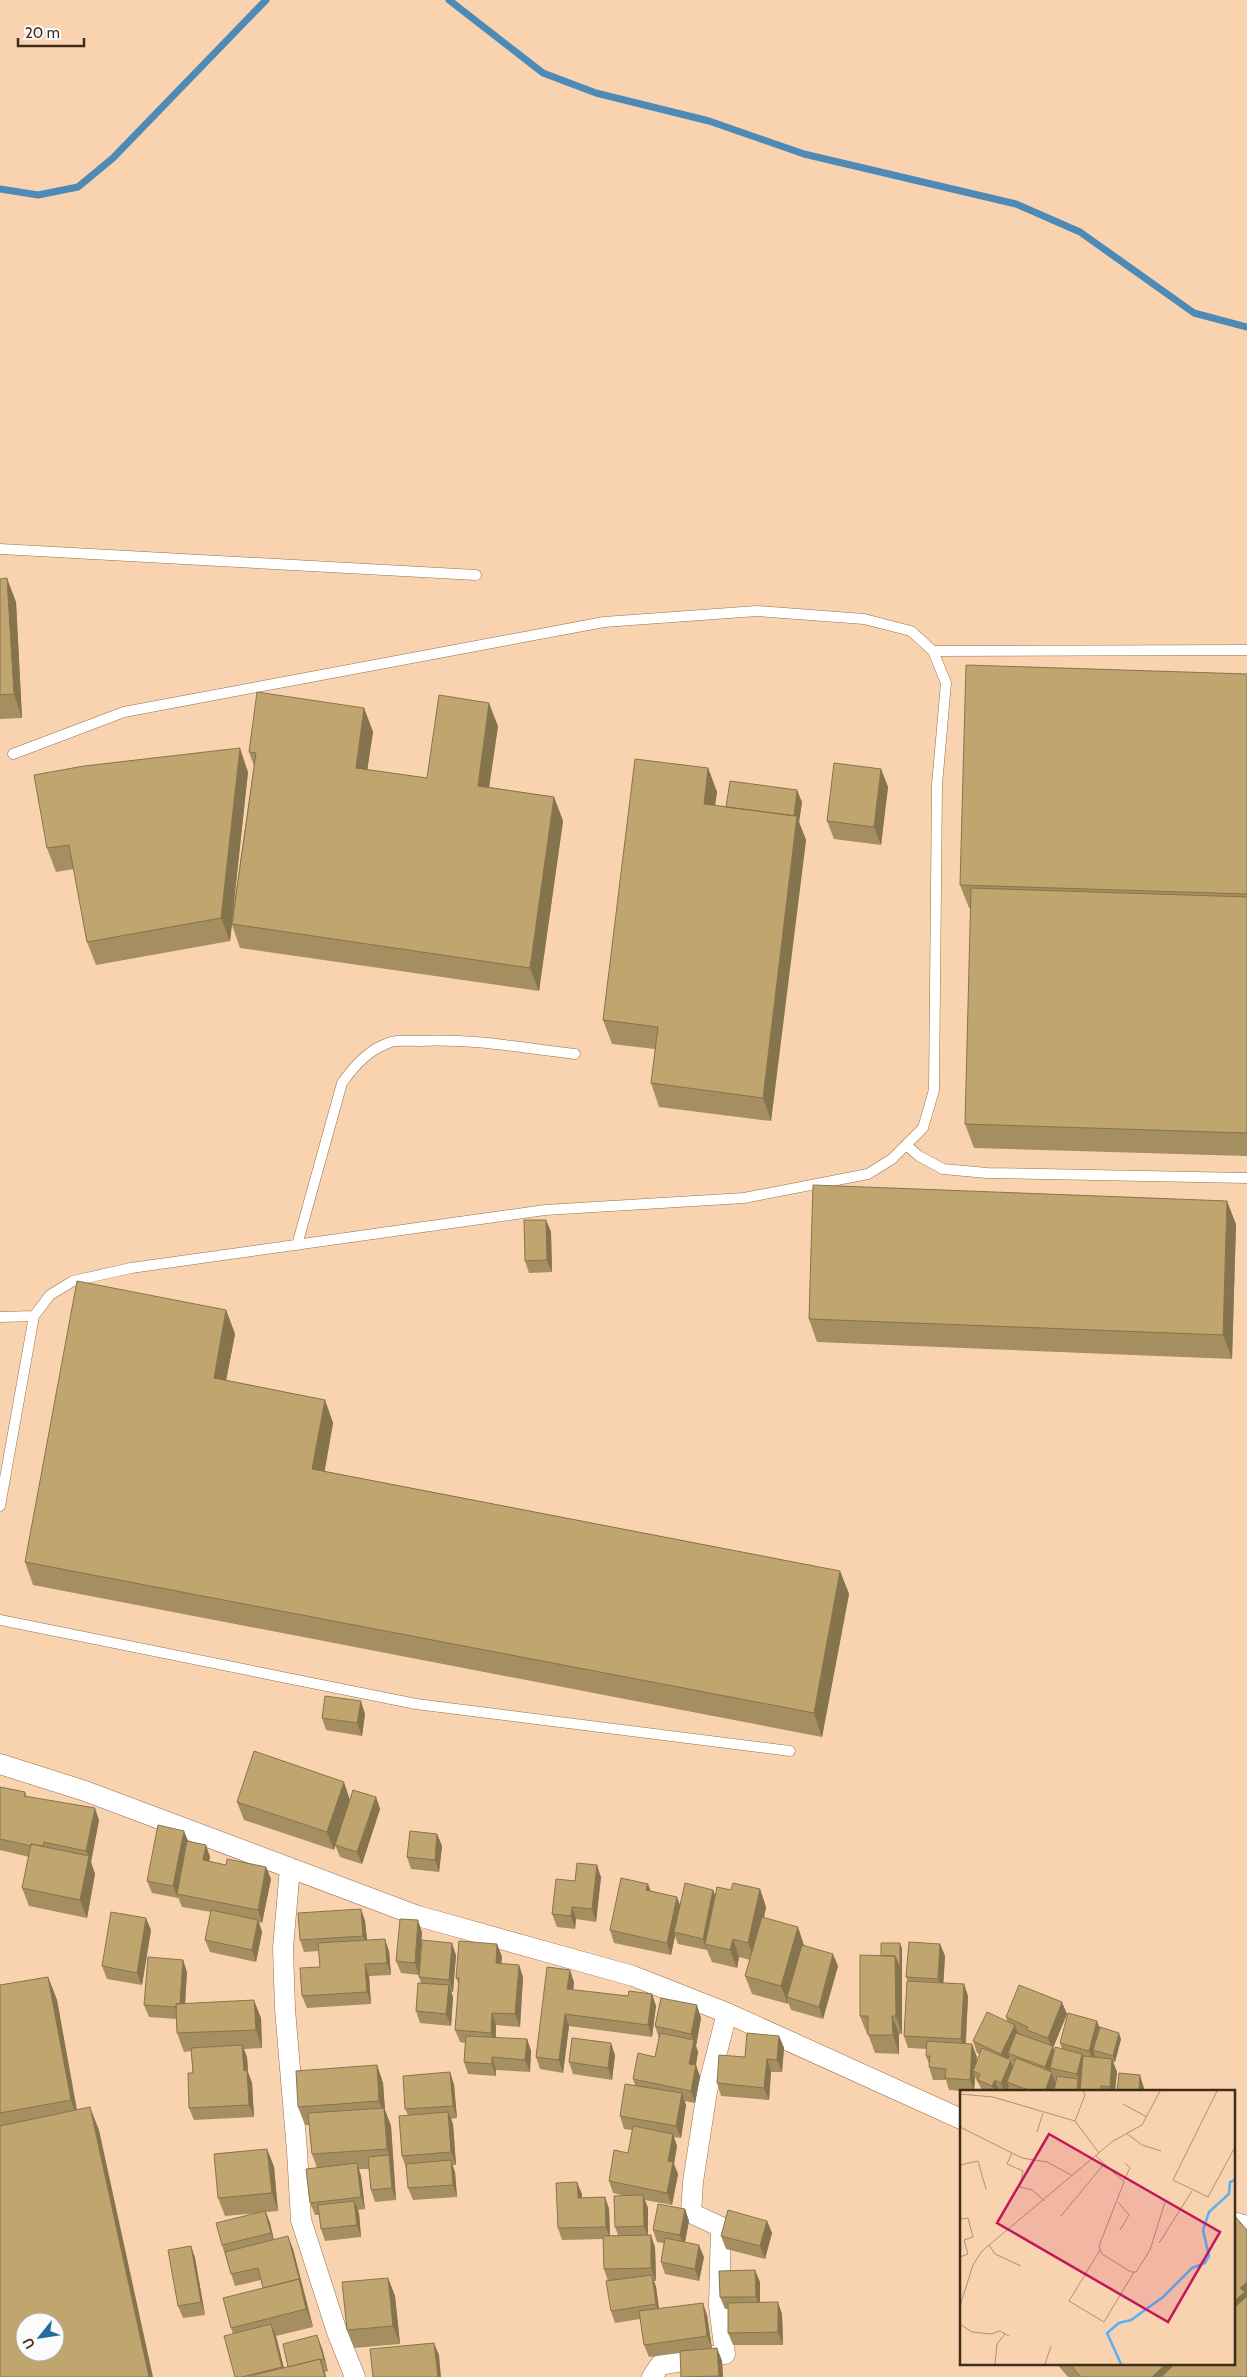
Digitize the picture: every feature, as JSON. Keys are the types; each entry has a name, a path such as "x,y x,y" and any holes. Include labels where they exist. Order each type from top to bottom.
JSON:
{"street":[{"path":"0,1764 86,1791 418,1916 633,1976 727,2013 960,2119"},
{"path":"290,1868 283,1957 301,2220 337,2332 355,2377"},
{"path":"652,2377 660,2365 725,2354 719,2306 721,2227 691,2213 693,2182 707,2091 727,2013"},
{"path":"1234,2222 1247,2226"}],"lane":[{"path":"0,548 476,575"},
{"path":"0,1506 34,1316 50,1295 73,1281 131,1268 545,1210 744,1198 868,1174 892,1159 923,1128 934,1090 937,785 946,683 933,651 911,631 864,619 757,611 604,622 124,712 13,754"},
{"path":"933,651 1247,650"},
{"path":"297,1245 342,1083 355,1066 371,1051 392,1042 431,1040 492,1044 574,1054"},
{"path":"906,1145 919,1156 943,1169 987,1173 1247,1178"},
{"path":"0,1317 34,1316"},
{"path":"0,1620 416,1704 790,1751"}],"building":[{"path":"7,578 14,694 0,695 0,579"},
{"path":"966,665 1247,674 1247,894 960,885"},
{"path":"257,692 364,708 356,768 427,778 439,695 489,703 478,786 554,797 530,968 232,924 256,753 249,752"},
{"path":"240,748 221,918 87,942 69,845 47,848 34,775 84,766"},
{"path":"635,759 708,768 704,804 797,816 763,1098 651,1083 658,1027 603,1020"},
{"path":"834,763 881,769 874,827 827,821"},
{"path":"730,781 797,790 794,816 726,807"},
{"path":"971,888 1247,897 1247,1133 965,1124"},
{"path":"813,1185 1227,1201 1223,1335 809,1319"},
{"path":"524,1220 546,1220 547,1260 525,1261"},
{"path":"77,1281 226,1310 214,1378 325,1400 312,1469 840,1571 814,1713 25,1562"},
{"path":"325,1696 361,1701 357,1723 322,1718"},
{"path":"254,1751 344,1782 327,1832 237,1802"},
{"path":"0,1787 25,1792 24,1796 95,1808 86,1851 44,1842 43,1846 31,1844 31,1846 0,1839"},
{"path":"353,1790 376,1797 357,1852 335,1845"},
{"path":"158,1825 184,1831 173,1886 147,1881"},
{"path":"410,1831 437,1834 435,1860 407,1857"},
{"path":"187,1841 206,1845 203,1860 226,1865 227,1859 266,1867 258,1910 177,1894"},
{"path":"31,1844 89,1856 80,1900 22,1888"},
{"path":"577,1863 597,1865 592,1909 572,1907 571,1916 552,1914 556,1879 575,1881"},
{"path":"621,1878 648,1884 646,1890 677,1897 667,1943 610,1930"},
{"path":"685,1883 713,1890 703,1939 674,1932"},
{"path":"733,1883 760,1889 748,1943 733,1939 730,1950 705,1944 717,1887 731,1890"},
{"path":"361,1909 363,1936 300,1940 298,1913"},
{"path":"211,1910 258,1920 252,1950 205,1940"},
{"path":"111,1912 146,1918 137,1973 102,1966"},
{"path":"762,1917 798,1927 781,1986 745,1976"},
{"path":"400,1919 418,1920 415,1963 396,1961"},
{"path":"385,1939 387,1963 365,1964 367,1992 302,1996 300,1968 320,1967 318,1943"},
{"path":"422,1940 452,1943 449,1980 419,1977"},
{"path":"459,1941 497,1944 496,1963 519,1965 515,2014 492,2013 491,2033 455,2030 459,1978 456,1978"},
{"path":"909,1942 940,1944 938,1979 906,1977"},
{"path":"881,1943 900,1943 900,1968 895,1956 881,1956"},
{"path":"802,1945 833,1954 819,2007 787,1997"},
{"path":"860,1955 895,1956 896,2016 892,2016 893,2035 868,2035 868,2016 860,2016"},
{"path":"148,1957 183,1960 180,2004 176,2004 176,2007 144,2005"},
{"path":"547,1967 570,1970 567,1989 628,1996 629,1991 652,1994 648,2025 565,2014 559,2060 536,2057"},
{"path":"48,1977 71,2100 0,2113 0,1985"},
{"path":"907,1981 964,1984 961,2039 904,2036"},
{"path":"418,1983 449,1985 446,2014 416,2011"},
{"path":"1019,1985 1062,2002 1048,2038 1027,2030 1028,2027 1006,2017"},
{"path":"661,1998 697,2005 691,2034 655,2026"},
{"path":"254,2000 256,2030 177,2033 176,2004"},
{"path":"987,2012 1015,2025 1001,2054 973,2041"},
{"path":"1068,2013 1097,2021 1089,2051 1060,2043"},
{"path":"1100,2027 1119,2033 1113,2056 1093,2050"},
{"path":"660,2033 694,2040 689,2064 696,2065 691,2091 633,2079 638,2053 655,2057"},
{"path":"747,2033 779,2036 777,2060 767,2059 764,2088 717,2083 719,2055 745,2057"},
{"path":"1016,2033 1053,2046 1045,2067 1008,2053"},
{"path":"466,2036 527,2039 525,2060 492,2057 492,2064 464,2062"},
{"path":"572,2038 611,2043 608,2068 569,2062"},
{"path":"927,2041 972,2044 970,2080 945,2078 946,2069 929,2067 930,2056 926,2056"},
{"path":"242,2045 244,2071 247,2070 249,2105 189,2108 188,2073 193,2073 191,2048"},
{"path":"1055,2047 1082,2054 1077,2074 1050,2068"},
{"path":"982,2048 1011,2060 1001,2083 995,2080 992,2086 978,2080 980,2074 973,2071"},
{"path":"1083,2056 1112,2059 1110,2087 1101,2086 1100,2090 1080,2090"},
{"path":"1016,2058 1052,2072 1045,2090 1028,2090 1007,2082"},
{"path":"377,2065 379,2101 298,2107 296,2071"},
{"path":"450,2072 453,2106 405,2109 403,2076"},
{"path":"1119,2073 1140,2075 1139,2090 1117,2090"},
{"path":"1057,2076 1078,2079 1077,2090 1054,2090"},
{"path":"625,2084 682,2093 676,2126 620,2116"},
{"path":"90,2107 149,2377 0,2377 0,2126"},
{"path":"384,2108 387,2149 312,2154 308,2113"},
{"path":"448,2112 451,2152 402,2156 399,2116"},
{"path":"633,2126 673,2134 668,2161 673,2162 667,2193 609,2181 614,2150 628,2153"},
{"path":"267,2149 272,2193 218,2198 214,2154"},
{"path":"389,2155 392,2188 371,2190 368,2157"},
{"path":"451,2160 453,2185 408,2188 406,2164"},
{"path":"357,2163 361,2197 310,2203 306,2169"},
{"path":"577,2182 578,2198 605,2197 606,2227 558,2228 556,2183"},
{"path":"643,2195 644,2226 615,2227 614,2196"},
{"path":"354,2201 357,2225 321,2229 318,2205"},
{"path":"658,2204 685,2209 680,2235 653,2230"},
{"path":"728,2210 767,2221 760,2246 721,2236"},
{"path":"265,2211 271,2233 222,2245 216,2223"},
{"path":"1234,2215 1247,2230 1247,2282 1240,2288 1245,2292 1234,2301"},
{"path":"651,2235 651,2268 604,2269 603,2236"},
{"path":"288,2236 301,2285 299,2279 263,2288 258,2268 231,2274 225,2252"},
{"path":"665,2238 699,2245 695,2269 661,2262"},
{"path":"191,2246 201,2302 178,2306 168,2250"},
{"path":"755,2270 756,2297 720,2297 719,2271"},
{"path":"652,2275 656,2304 611,2311 606,2281"},
{"path":"388,2278 393,2326 347,2330 342,2282"},
{"path":"299,2279 306,2309 231,2328 223,2298"},
{"path":"1247,2296 1247,2377 1161,2377 1175,2364 1234,2364 1234,2308"},
{"path":"778,2302 778,2332 728,2333 728,2303"},
{"path":"703,2303 707,2336 644,2345 639,2311"},
{"path":"271,2324 282,2367 235,2377 224,2336"},
{"path":"317,2335 324,2359 288,2367 283,2344"},
{"path":"434,2343 438,2377 373,2377 370,2349"},
{"path":"717,2348 719,2376 681,2377 680,2351"},
{"path":"320,2359 325,2377 254,2377 254,2375"},
{"path":"1070,2364 1166,2364 1152,2377 1081,2377"}],"waterway":[{"path":"0,189 38,195 78,187 113,158 266,0"},
{"path":"449,0 543,73 596,93 709,121 804,154 1016,204 1080,232 1194,313 1247,327"}]}
